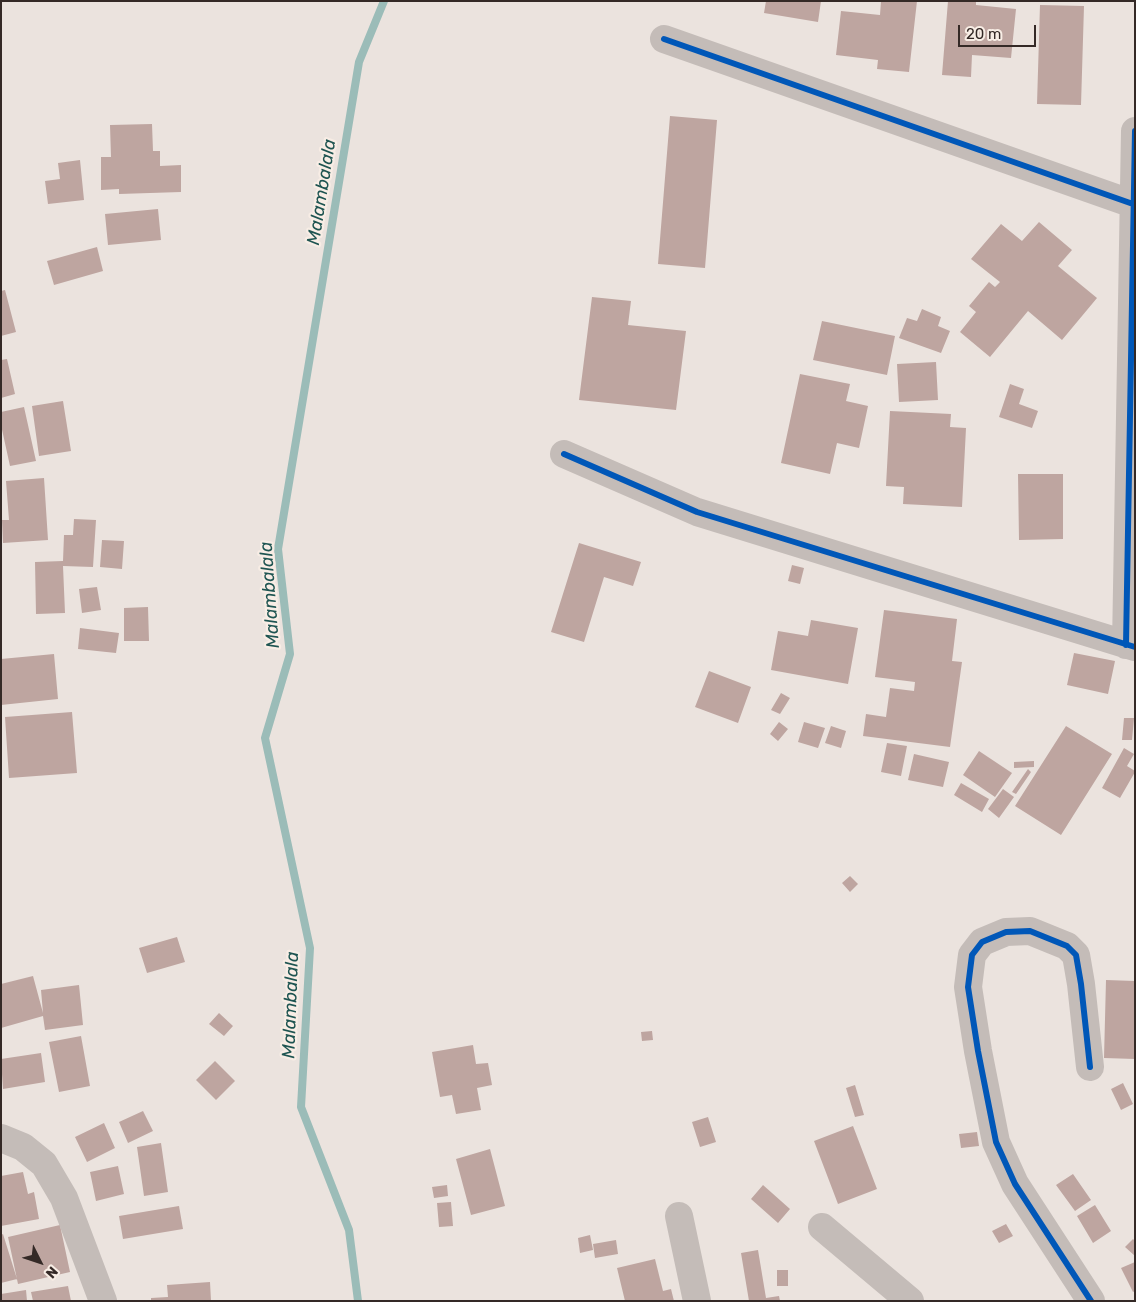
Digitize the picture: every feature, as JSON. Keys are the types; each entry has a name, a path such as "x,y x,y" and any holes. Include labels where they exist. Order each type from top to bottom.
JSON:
{"street":[{"path":"664,39 1133,204"},
{"path":"564,454 696,512 1130,646 1135,131"},
{"path":"1090,1067 1082,984 1076,954 1067,946 1030,931 1006,932 982,942 972,955 968,987 978,1051 996,1142 1015,1184 1091,1301"},
{"path":"1,1138 23,1147 44,1164 64,1198 103,1301"},
{"path":"679,1216 698,1301"},
{"path":"822,1227 910,1301"}],"building":[{"path":"766,1 821,1 818,22 764,13"},
{"path":"881,1 917,1 909,72 877,69 878,60 836,55 841,11 880,15"},
{"path":"948,1 976,1 976,5 1016,9 1011,58 972,55 971,77 942,75"},
{"path":"1040,5 1084,6 1081,105 1037,104"},
{"path":"670,116 717,120 705,268 658,264"},
{"path":"152,124 153,151 160,151 160,166 181,165 181,192 119,194 119,189 101,190 101,157 111,157 110,125"},
{"path":"80,160 84,200 48,204 45,181 60,179 58,163"},
{"path":"158,209 161,240 108,245 105,214"},
{"path":"1039,222 1072,250 1058,266 1097,298 1062,340 1028,311 990,357 960,332 976,312 969,306 989,282 995,287 1000,282 971,259 1001,224 1022,241"},
{"path":"97,247 103,271 54,285 47,261"},
{"path":"5,290 16,332 1,336 1,291"},
{"path":"592,297 631,301 628,325 686,331 676,410 579,400"},
{"path":"922,309 941,317 938,326 950,331 941,353 899,338 907,318 917,321"},
{"path":"822,321 895,336 887,375 813,360"},
{"path":"7,359 15,394 1,398 1,360"},
{"path":"936,362 938,400 899,402 897,364"},
{"path":"800,374 850,384 846,401 868,406 859,448 837,443 830,474 781,463"},
{"path":"1010,384 1024,389 1019,404 1038,411 1032,428 999,417"},
{"path":"63,401 71,451 39,456 32,406"},
{"path":"24,407 36,461 10,466 1,425 1,412"},
{"path":"890,411 951,414 950,427 966,428 962,507 903,504 904,487 886,486"},
{"path":"1018,474 1063,474 1063,539 1019,540"},
{"path":"44,478 48,540 3,543 2,520 9,520 6,481"},
{"path":"74,519 96,520 93,567 63,566 65,613 36,614 35,562 63,561 64,535 73,535"},
{"path":"102,540 124,541 122,569 100,567"},
{"path":"579,543 641,562 633,586 604,577 584,642 551,632"},
{"path":"792,565 804,568 800,584 788,581"},
{"path":"97,587 101,610 82,613 79,589"},
{"path":"148,607 149,641 124,641 124,608"},
{"path":"884,610 957,619 952,661 962,662 950,747 863,736 866,714 886,717 890,688 914,691 915,682 875,677"},
{"path":"811,620 858,628 848,684 771,670 778,631 808,636"},
{"path":"80,628 119,633 116,653 78,649"},
{"path":"1074,653 1115,661 1108,694 1067,685"},
{"path":"54,654 58,699 1,705 1,659"},
{"path":"709,671 751,687 738,723 695,707"},
{"path":"781,693 790,698 780,714 771,710"},
{"path":"72,712 77,773 9,778 5,717"},
{"path":"1124,718 1134,718 1132,740 1122,740"},
{"path":"779,722 788,729 778,741 770,734"},
{"path":"804,722 825,728 818,748 798,742"},
{"path":"831,726 846,731 841,748 825,743"},
{"path":"1066,726 1112,754 1061,835 1015,806"},
{"path":"887,743 907,746 901,776 881,772"},
{"path":"1124,748 1134,754 1127,766 1135,772 1120,798 1102,788"},
{"path":"979,751 1012,773 995,797 963,775"},
{"path":"914,754 949,762 943,787 908,780"},
{"path":"1034,761 1034,767 1014,768 1014,762"},
{"path":"1028,769 1031,772 1016,794 1012,792"},
{"path":"961,783 989,799 982,812 954,795"},
{"path":"1003,789 1014,797 999,818 988,809"},
{"path":"850,876 858,884 850,892 842,883"},
{"path":"177,937 185,962 147,973 139,948"},
{"path":"33,976 43,1013 41,990 79,985 83,1025 45,1030 43,1016 1,1028 1,984"},
{"path":"1106,980 1135,981 1135,1059 1104,1058"},
{"path":"219,1013 233,1026 224,1036 209,1024"},
{"path":"652,1031 653,1040 642,1041 641,1032"},
{"path":"81,1036 90,1086 59,1092 49,1042"},
{"path":"473,1045 476,1064 488,1063 492,1085 477,1088 481,1110 456,1114 452,1095 440,1097 432,1052"},
{"path":"41,1053 45,1082 3,1089 1,1059"},
{"path":"215,1061 235,1081 216,1100 196,1080"},
{"path":"1123,1083 1133,1104 1121,1110 1111,1089"},
{"path":"855,1085 864,1115 855,1117 846,1088"},
{"path":"143,1111 153,1131 128,1143 119,1122"},
{"path":"708,1117 716,1142 700,1147 692,1122"},
{"path":"104,1123 115,1148 87,1162 75,1137"},
{"path":"853,1126 877,1189 838,1204 814,1141"},
{"path":"977,1132 979,1146 961,1148 959,1134"},
{"path":"161,1143 168,1192 144,1196 137,1147"},
{"path":"490,1149 505,1206 471,1215 456,1159"},
{"path":"118,1166 124,1194 96,1201 90,1172"},
{"path":"23,1172 28,1194 34,1192 39,1219 1,1226 1,1176"},
{"path":"1073,1174 1091,1200 1075,1211 1056,1185"},
{"path":"447,1185 448,1196 434,1198 432,1187"},
{"path":"763,1185 790,1209 778,1223 751,1199"},
{"path":"451,1202 453,1226 439,1227 437,1203"},
{"path":"1095,1205 1111,1231 1093,1243 1077,1216"},
{"path":"179,1206 183,1229 123,1239 119,1216"},
{"path":"1006,1224 1013,1236 999,1243 992,1231"},
{"path":"60,1225 70,1272 18,1284 8,1237"},
{"path":"3,1234 17,1279 1,1283 1,1235"},
{"path":"590,1235 593,1250 580,1253 578,1238"},
{"path":"1133,1239 1135,1241 1135,1256 1125,1247"},
{"path":"616,1240 618,1254 595,1258 593,1244"},
{"path":"758,1250 766,1298 779,1296 780,1301 749,1301 741,1253"},
{"path":"655,1259 663,1291 671,1289 674,1301 625,1301 617,1268"},
{"path":"1135,1262 1135,1291 1133,1292 1121,1268"},
{"path":"777,1270 788,1270 788,1286 777,1286"},
{"path":"210,1282 211,1301 151,1301 151,1298 168,1297 167,1285"},
{"path":"68,1286 71,1301 33,1301 31,1292"},
{"path":"26,1290 27,1301 1,1301 1,1294"}],"waterway":[{"name":"Malambalala","path":"358,1301 349,1230 301,1107 310,948 265,738 290,654 278,549 359,62 384,1"}],"cycle path":[{"path":"664,39 1133,204"},
{"path":"1126,645 1135,131"},
{"path":"564,454 697,512 1135,647"},
{"path":"1090,1067 1076,955 1067,946 1030,931 1006,932 982,942 972,955 968,987 978,1051 996,1142 1015,1184 1091,1301"}]}
